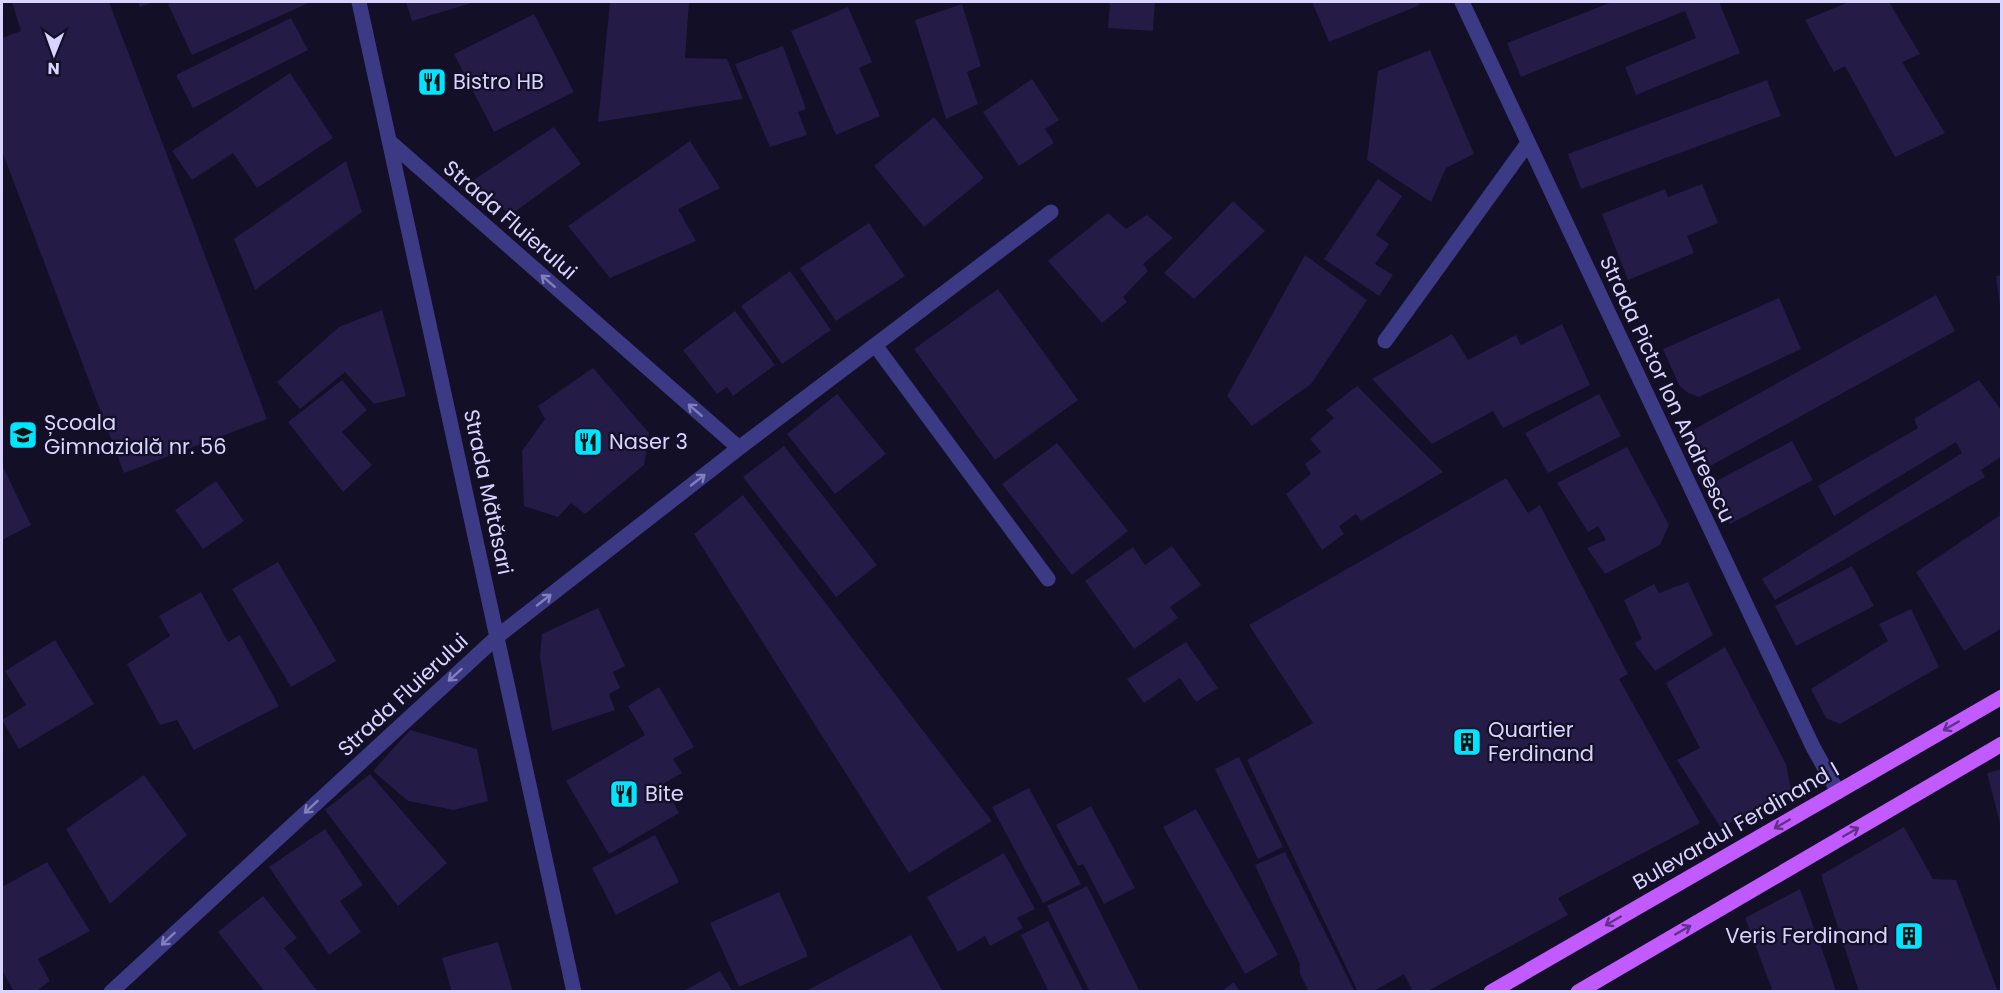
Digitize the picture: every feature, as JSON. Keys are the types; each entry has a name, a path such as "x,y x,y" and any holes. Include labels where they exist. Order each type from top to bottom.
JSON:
{"main road":[{"name":"Bulevardul Ferdinand I","path":"1491,992 2001,697"},
{"path":"1578,992 2001,744"}],"street":[{"name":"Strada Mătăsari","path":"359,2 574,992"},
{"name":"Strada Pictor Ion Andreescu","path":"1462,2 1813,747 1838,792"},
{"name":"Strada Fluierului","path":"390,142 739,448"},
{"path":"1385,341 1528,143"},
{"name":"Strada Fluierului","path":"111,992 498,636 739,448 1051,212"},
{"path":"874,345 1048,579"}],"building":[{"path":"12,2 109,2 267,419 124,473 2,151 2,38 21,31"},
{"path":"138,2 153,2 140,7"},
{"path":"175,2 311,2 192,55 168,4"},
{"path":"406,2 475,2 412,21"},
{"path":"610,2 689,2 685,58 727,59 743,99 598,122"},
{"path":"1110,2 1155,2 1153,31 1108,28"},
{"path":"1312,2 1418,2 1420,5 1329,42"},
{"path":"1612,2 1719,2 1740,53 1636,95 1625,67 1696,38 1685,11 1521,77 1507,43"},
{"path":"1849,2 1889,2 1920,54 1902,62 1945,133 1895,157 1845,66 1834,72 1805,20"},
{"path":"962,4 981,66 967,72 978,104 946,119 915,20"},
{"path":"848,7 872,62 859,68 880,116 836,135 791,31"},
{"path":"534,14 574,92 494,132 454,54"},
{"path":"291,18 308,50 193,108 176,75"},
{"path":"783,46 806,109 798,112 807,135 770,147 735,64"},
{"path":"1430,50 1474,154 1446,168 1431,202 1367,160 1378,71"},
{"path":"290,73 333,138 257,188 233,153 192,180 172,151"},
{"path":"1032,79 1059,120 1045,129 1054,143 1019,166 983,112"},
{"path":"1767,80 1781,116 1581,189 1568,154"},
{"path":"934,117 984,178 924,227 874,166"},
{"path":"554,127 581,164 510,215 472,181"},
{"path":"690,141 720,188 678,209 696,241 610,278 568,226"},
{"path":"346,161 362,212 255,290 234,239"},
{"path":"1378,179 1402,196 1376,235 1389,244 1375,264 1393,275 1379,296 1324,259"},
{"path":"1702,184 1718,223 1687,236 1694,253 1628,280 1602,214 1665,189 1668,197"},
{"path":"1233,201 1265,231 1194,299 1164,273"},
{"path":"1108,213 1126,229 1147,215 1173,238 1143,264 1148,271 1123,297 1127,302 1102,323 1048,261"},
{"path":"869,223 905,276 836,321 800,268"},
{"path":"1305,255 1367,300 1311,384 1252,426 1227,396"},
{"path":"790,271 831,330 782,364 741,306"},
{"path":"2002,275 2002,306 2000,306 1996,276"},
{"path":"998,289 1078,400 995,460 914,349"},
{"path":"1936,295 1955,331 1703,470 1684,435"},
{"path":"1779,298 1801,349 1699,397 1688,393 1679,385 1663,349"},
{"path":"382,310 406,396 374,404 345,372 300,409 277,382 339,327"},
{"path":"735,311 775,365 733,396 727,387 717,394 683,350"},
{"path":"1562,324 1590,385 1503,428 1493,411 1432,444 1372,379 1452,334 1468,360 1516,335 1521,345"},
{"name":"Naser 3","path":"593,368 649,433 644,465 585,514 571,503 558,517 524,506 522,451 545,419 538,406"},
{"path":"342,380 367,410 342,432 372,465 343,492 288,422"},
{"path":"1979,380 2002,411 2002,456 1981,470 1985,477 1775,600 1762,579 1962,453 1956,442 1834,516 1818,486 1918,428 1914,419"},
{"path":"1357,386 1443,472 1361,521 1356,514 1339,526 1344,534 1322,550 1286,494 1311,474 1305,464 1321,452 1310,439 1334,418 1326,410"},
{"path":"837,394 886,454 835,494 787,434"},
{"path":"1599,394 1621,436 1548,473 1525,433"},
{"path":"1792,441 1813,480 1730,524 1709,485"},
{"path":"1057,443 1128,531 1072,575 1002,484"},
{"path":"784,446 877,565 836,597 743,477"},
{"path":"1627,447 1669,525 1660,545 1605,574 1587,548 1606,540 1598,526 1588,532 1557,483"},
{"path":"2,465 31,525 2,540"},
{"name":"Quartier Ferdinand","path":"1506,478 1528,513 1540,505 1628,674 1619,679 1700,823 1558,898 1568,915 1426,992 1413,992 1404,974 1372,992 1358,992 1247,760 1313,723 1249,625"},
{"path":"216,481 244,521 203,549 175,510"},
{"path":"743,495 992,821 909,873 694,534"},
{"path":"2002,514 2002,628 1964,651 1916,572"},
{"path":"1172,546 1201,585 1170,607 1178,618 1134,649 1085,581 1133,547 1145,565"},
{"path":"278,562 336,661 291,687 232,589"},
{"path":"1852,566 1874,606 1796,646 1775,606"},
{"path":"1688,582 1713,635 1655,671 1634,643 1642,639 1624,600 1654,584 1659,593"},
{"path":"201,592 228,642 240,635 279,706 194,750 177,720 160,725 127,664 170,636 159,616"},
{"path":"598,608 625,666 613,672 620,688 609,694 615,710 552,731 540,657 542,634"},
{"path":"1911,609 1939,667 1840,724 1826,718 1811,689 1888,641 1879,624"},
{"path":"55,640 94,704 19,749 2,720 26,705 5,671"},
{"path":"1186,642 1218,688 1196,702 1180,678 1144,703 1127,679"},
{"path":"1725,647 1786,764 1791,789 1721,828 1677,760 1700,748 1666,683"},
{"path":"659,687 694,747 673,759 682,773 663,784 679,813 609,854 566,781 645,735 628,706"},
{"path":"410,730 477,749 488,801 454,810 408,801 373,771"},
{"path":"1239,757 1283,847 1258,859 1215,769"},
{"path":"2002,769 2002,827 2001,827 1987,773"},
{"path":"370,774 447,863 398,906 325,810"},
{"path":"144,775 187,835 110,904 66,829"},
{"path":"1029,788 1081,884 1043,903 992,807"},
{"path":"1091,806 1135,888 1104,904 1083,864 1078,866 1056,825"},
{"path":"1196,809 1278,955 1245,974 1163,827"},
{"name":"Veris Ferdinand","path":"1904,827 1933,879 1956,880 1998,992 1859,992 1821,875"},
{"path":"325,829 363,885 340,901 361,932 329,955 269,867"},
{"path":"655,835 679,882 616,915 592,868"},
{"path":"1285,852 1355,992 1309,992 1300,974 1300,964 1255,865"},
{"path":"1004,853 1035,909 1017,918 1023,928 990,946 985,936 958,952 927,897"},
{"path":"47,862 90,931 38,959 50,981 35,992 14,992 2,970 2,887"},
{"path":"1087,886 1140,992 1090,992 1047,906"},
{"path":"1800,889 1836,992 1773,992 1745,918"},
{"path":"779,892 808,956 739,987 710,923"},
{"path":"263,896 297,938 284,948 318,992 265,992 218,932"},
{"path":"1048,921 1084,992 1049,992 1021,935"},
{"path":"911,935 943,992 804,992"},
{"path":"498,942 513,992 452,992 442,958"},
{"path":"720,971 733,992 682,992"},
{"path":"1234,982 1240,992 1221,992"}],"place":[{"name":"Bistro HB","path":"432,82"},
{"name":"Școala Gimnazială nr. 56","path":"23,435"},
{"name":"Naser 3","path":"588,442"},
{"name":"Quartier Ferdinand","path":"1467,742"},
{"name":"Bite","path":"624,794"},
{"name":"Veris Ferdinand","path":"1909,936"}]}
